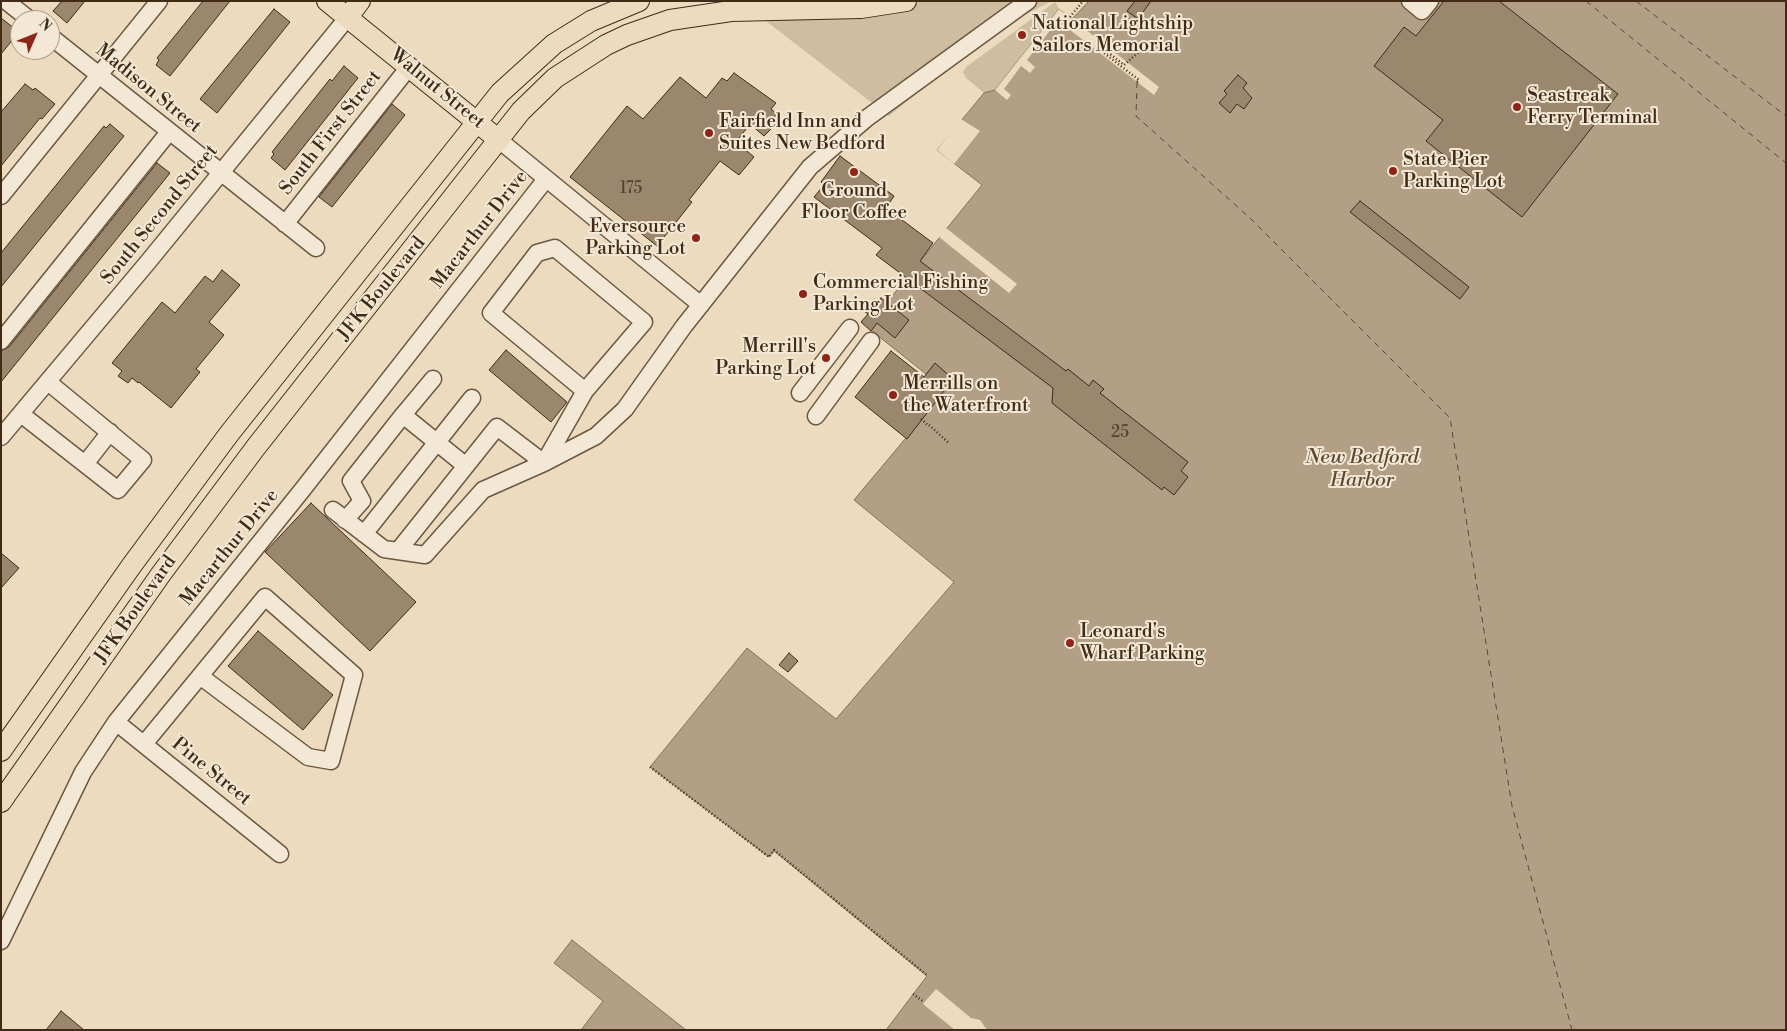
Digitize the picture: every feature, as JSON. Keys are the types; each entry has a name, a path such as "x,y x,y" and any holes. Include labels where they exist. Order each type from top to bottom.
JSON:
{"main road":[{"name":"Walnut Street","path":"327,1 499,140"},
{"path":"348,17 360,1"},
{"name":"JFK Boulevard","path":"1,751 132,565 229,434 500,93 554,44 590,21 639,1"},
{"name":"JFK Boulevard","path":"1,802 203,516 521,111 572,66 606,45 647,28 690,16 731,11 861,8 906,1"}],"street":[{"path":"6,1 17,10"},
{"path":"1,196 159,1"},
{"path":"433,379 350,481 362,501 339,515 384,549 425,556 483,490 544,463 596,436 624,409 701,305 798,180 825,152 867,118 1028,1"},
{"path":"1410,1 1422,11 1430,1"},
{"name":"South Second Street","path":"1,438 348,17"},
{"name":"Madison Street","path":"60,44 316,248"},
{"name":"South First Street","path":"285,224 409,67"},
{"path":"1,341 169,132"},
{"name":"Walnut Street","path":"499,140 546,179"},
{"name":"Macarthur Drive","path":"116,722 303,489 546,179 701,305"},
{"path":"544,463 585,391 644,322 555,248 536,253 491,313 585,391"},
{"path":"800,393 850,328"},
{"path":"816,416 871,342"},
{"path":"21,414 118,490 143,460 48,382"},
{"path":"364,534 472,398"},
{"path":"403,415 466,466"},
{"path":"398,551 496,427 544,463"},
{"path":"85,464 110,432"},
{"path":"144,744 265,597 354,675 331,761 308,757 200,676"},
{"path":"1,941 83,772 116,722"},
{"name":"Pine Street","path":"116,722 280,854"}],"path":[{"path":"1070,17 1083,1"},
{"path":"1137,82 1138,80 1104,53 1105,50 1124,65 1141,50"},
{"path":"921,418 949,443"},
{"path":"929,425 932,428"},
{"path":"650,767 768,857 774,850 928,976"},
{"path":"914,994 924,1002"}],"shaded area":[{"path":"740,1 1052,1 1015,20 964,55 889,116"},
{"path":"1055,2 1059,9 995,90 984,93 966,78 963,72 966,67"}],"water":[{"name":"New Bedford Harbor","path":"1089,1 1786,1 1786,1030 886,1030 927,976 774,851 769,857 650,767 747,648 836,719 954,582 854,500 946,390 867,327 982,185 937,150 984,93 995,90 1059,9 1072,19"},
{"path":"572,940 686,1030 581,1030 603,1001 554,963"}],"pier":[{"path":"1059,9 1072,19 1068,26 1059,19 1027,60 1035,67 1030,73 1021,66 1004,89 1011,95 1007,100 995,90"},
{"path":"1076,22 1159,87 1154,95 1070,30"},
{"path":"961,119 980,131 954,164 937,150"},
{"path":"946,228 1017,284 1009,293 939,237"},
{"path":"936,989 971,1018 980,1020 987,1030 955,1030 923,1004"}],"building":[{"path":"62,1 85,1 67,23 60,17 60,10 54,10"},
{"path":"203,1 230,1 170,76 156,65 159,60 157,58"},
{"path":"1135,1 1151,1 1138,19 1127,11"},
{"name":"Seastreak Ferry Terminal","path":"1444,1 1499,1 1618,94 1522,217 1426,141 1443,120 1374,66 1404,27 1416,36"},
{"path":"274,9 290,22 217,113 200,99"},
{"path":"1,18 10,25 10,43 1,54"},
{"path":"344,66 358,78 285,170 271,158 274,154 272,152 330,79 332,81"},
{"path":"734,73 776,103 771,109 777,114 768,125 772,128 764,136 750,124 736,142 754,157 739,175 720,161 689,200 692,202 657,246 570,177 627,106 643,119 680,77 706,98 722,78 727,81"},
{"path":"1238,75 1247,83 1243,88 1252,98 1244,109 1237,104 1230,113 1219,103 1227,94 1224,91"},
{"path":"25,84 33,90 35,88 55,104 42,119 40,118 1,166 1,112"},
{"path":"392,104 405,115 332,207 319,197"},
{"path":"110,124 124,136 1,287 1,253 104,126 106,128"},
{"path":"840,156 894,196 886,208 933,243 920,261 1066,371 1068,369 1089,386 1093,380 1104,389 1100,393 1188,462 1181,471 1188,477 1174,495 1164,487 1162,490 1052,403 1053,388 876,255 882,248 814,197 824,185 821,182"},
{"path":"157,163 170,173 1,382 1,351 9,347"},
{"path":"1360,201 1469,287 1460,299 1350,212"},
{"path":"222,270 240,285 209,322 224,335 196,369 200,372 171,408 139,382 132,378 128,383 118,376 122,371 112,363 162,302 175,313 205,276 213,282"},
{"path":"881,298 909,320 895,338 877,323 871,331 861,322 868,314 864,311 874,299 878,302"},
{"path":"506,350 567,402 551,422 489,370"},
{"name":"Merrills on the Waterfront","path":"891,351 924,377 935,363 953,379 907,439 855,397"},
{"path":"311,503 416,602 370,651 265,552"},
{"path":"1,553 19,568 1,588"},
{"path":"258,631 333,695 303,730 228,666"},
{"path":"789,653 798,661 788,672 779,665"},
{"path":"61,1011 84,1030 46,1030"}],"ferry route":[{"path":"1586,1 1786,163"},
{"path":"1636,1 1786,116"},
{"path":"1137,82 1136,116 1251,219 1450,418 1512,806 1572,1030"}],"place":[{"name":"National Lightship Sailors Memorial","path":"1022,35"},
{"name":"Seastreak Ferry Terminal","path":"1517,107"},
{"name":"Fairfield Inn and Suites New Bedford","path":"709,133"},
{"name":"State Pier Parking Lot","path":"1393,171"},
{"name":"Ground Floor Coffee","path":"854,172"},
{"name":"Eversource Parking Lot","path":"696,238"},
{"name":"Commercial Fishing Parking Lot","path":"803,294"},
{"name":"Merrill's Parking Lot","path":"826,358"},
{"name":"Merrills on the Waterfront","path":"893,395"},
{"name":"Leonard's Wharf Parking","path":"1070,643"}]}
